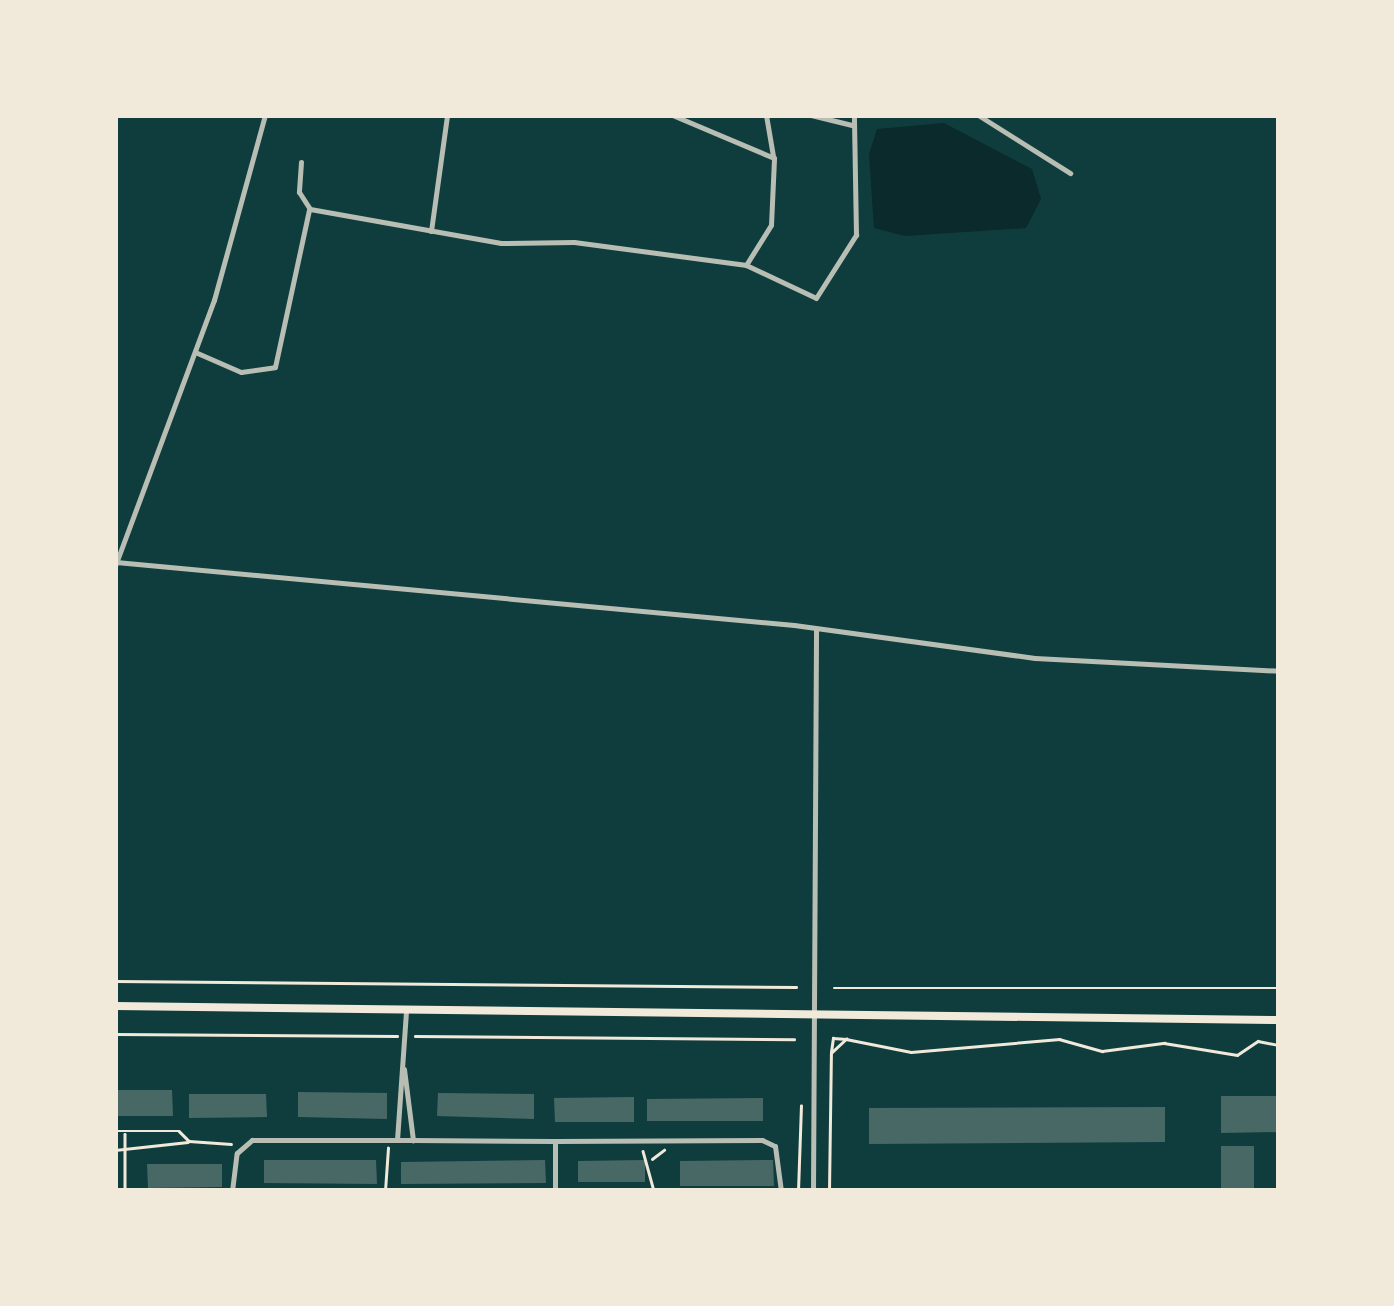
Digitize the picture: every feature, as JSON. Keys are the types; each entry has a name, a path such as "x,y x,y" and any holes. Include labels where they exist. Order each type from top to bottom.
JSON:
{"main road":[{"path":"115,1006 1279,1020"}],"street":[{"path":"265,115 195,352 116,564 816,629 1087,663 1279,672"},
{"path":"431,230 447,115"},
{"path":"672,115 774,158"},
{"path":"746,265 772,225 774,158 766,115"},
{"path":"811,115 852,125"},
{"path":"310,209 431,230 746,265 816,298 856,235 854,115"},
{"path":"978,115 1070,173"},
{"path":"195,352 240,372 275,367 310,209 302,162"},
{"path":"812,1191 816,629"},
{"path":"394,1140 404,1069 406,1010"},
{"path":"404,1069 413,1140"},
{"path":"232,1191 241,1150 266,1140 775,1146 781,1191"},
{"path":"555,1141 555,1191"}],"path":[{"path":"115,982 796,988"},
{"path":"834,988 1279,988"},
{"path":"115,1034 794,1039"},
{"path":"829,1191 833,1038 912,1052 1059,1039 1102,1051 1164,1043 1238,1055 1258,1040 1279,1045"},
{"path":"831,1054 846,1039"},
{"path":"798,1191 801,1106"},
{"path":"115,1131 179,1131 189,1141"},
{"path":"124,1132 125,1191"},
{"path":"115,1150 222,1138 241,1150"},
{"path":"386,1191 394,1140"},
{"path":"642,1142 651,1160 654,1191"},
{"path":"651,1160 664,1155 664,1142"}],"water":[{"path":"944,123 1032,169 1041,199 1026,228 905,236 874,228 869,154 877,129"}],"building":[{"path":"115,1090 172,1090 173,1116 115,1116"},
{"path":"298,1092 387,1093 387,1119 298,1117"},
{"path":"438,1093 534,1094 534,1119 437,1116"},
{"path":"189,1094 266,1094 267,1117 189,1118"},
{"path":"1221,1096 1279,1096 1279,1132 1221,1133"},
{"path":"634,1097 634,1122 555,1122 554,1098"},
{"path":"763,1098 763,1121 647,1121 647,1099"},
{"path":"1165,1107 1165,1142 869,1144 869,1108"},
{"path":"1221,1146 1254,1146 1254,1191 1221,1191"},
{"path":"264,1160 376,1160 377,1184 264,1183"},
{"path":"545,1160 546,1183 401,1184 401,1162"},
{"path":"645,1160 645,1182 578,1182 578,1161"},
{"path":"773,1160 774,1186 680,1186 680,1161"},
{"path":"147,1164 222,1164 222,1187 148,1188"}]}
